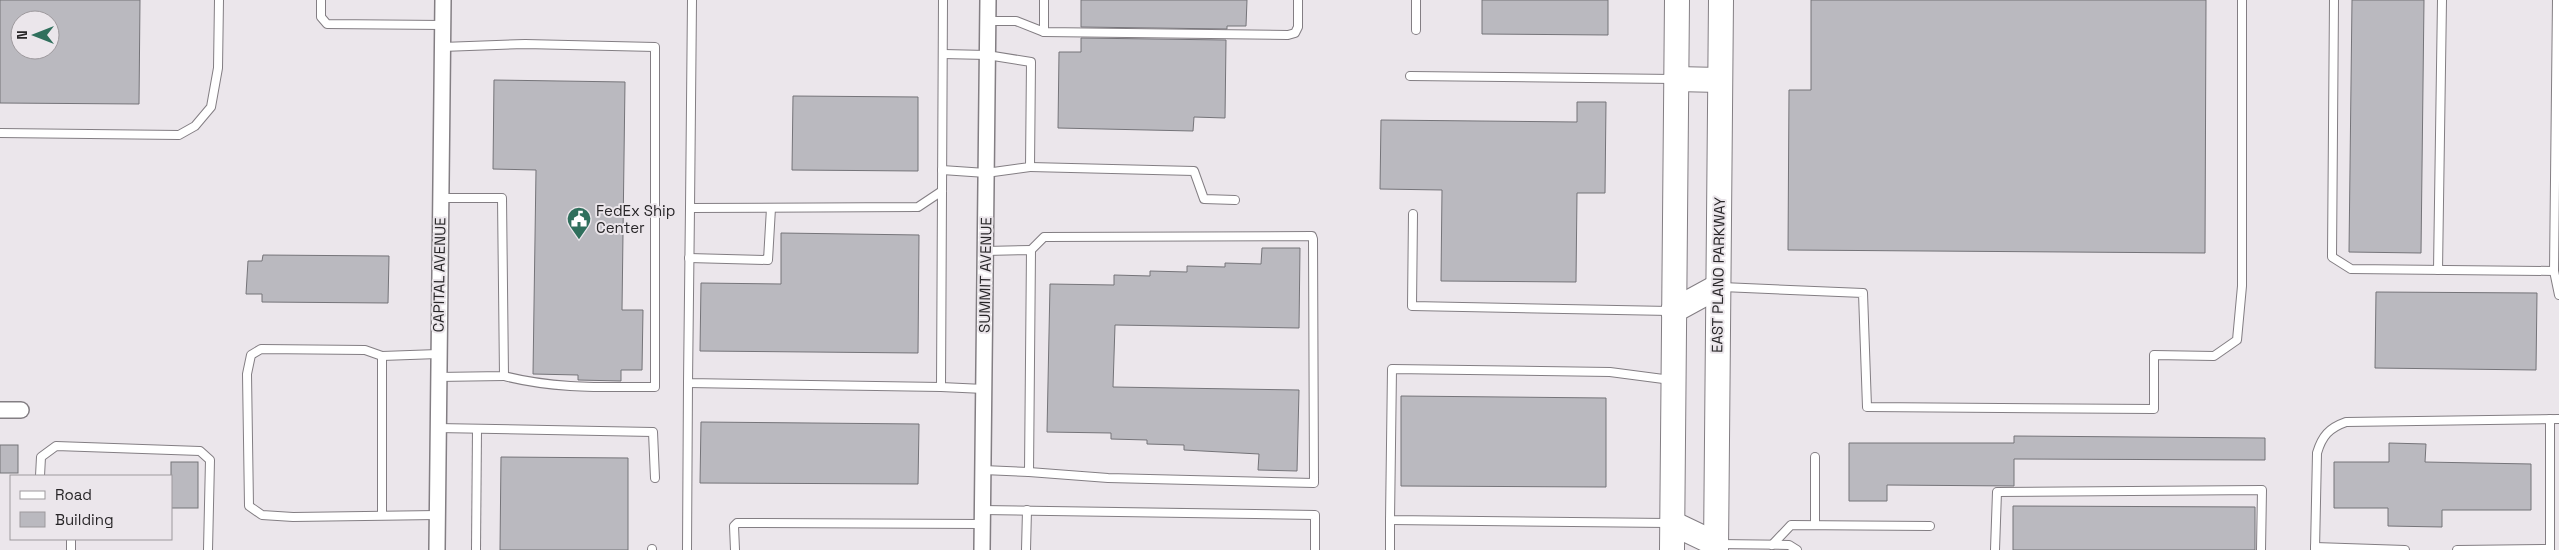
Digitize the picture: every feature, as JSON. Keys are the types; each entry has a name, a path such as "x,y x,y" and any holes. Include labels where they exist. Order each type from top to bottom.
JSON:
{"main road":[{"path":"1672,550 1676,0"},
{"name":"EAST PLANO PARKWAY","path":"1716,547 1721,0"},
{"path":"1676,79 1720,80"},
{"path":"1674,311 1717,287"},
{"path":"1672,523 1716,547"}],"street":[{"name":"CAPITAL AVENUE","path":"437,550 443,0"},
{"name":"SUMMIT AVENUE","path":"982,550 988,0"},
{"path":"0,410 21,410"}],"lane":[{"path":"0,133 180,135 195,126 211,107 218,68 219,0"},
{"path":"321,0 321,18 327,24 442,25"},
{"path":"687,550 692,0"},
{"path":"941,388 944,0"},
{"path":"1044,0 1044,32"},
{"path":"987,21 1016,21 1044,32 1288,34 1295,33 1298,27 1298,0"},
{"path":"1416,0 1416,30"},
{"path":"1717,287 1863,293 1867,407 2154,409 2154,355 2214,356 2237,340 2242,286 2242,0"},
{"path":"2334,0 2332,257 2351,270 2554,271"},
{"path":"2438,270 2442,0"},
{"path":"2557,0 2554,271 2559,295"},
{"path":"438,377 504,376 530,383 576,387 655,387 655,47 525,44 442,47"},
{"path":"943,54 987,55 1031,62 1030,167"},
{"path":"1410,76 1676,79"},
{"path":"942,170 986,173 1030,167 1194,171 1204,199 1235,200"},
{"path":"690,208 918,207 942,191"},
{"path":"440,198 502,198 504,376"},
{"path":"689,258 768,260 771,208"},
{"path":"1413,214 1412,306 1674,311"},
{"path":"983,470 1108,478 1314,483 1315,420 1314,239 1312,236 1044,237 1031,250 985,251"},
{"path":"1029,472 1031,250"},
{"path":"437,515 293,517 262,515 248,506 246,374 251,354 261,349 365,350 382,356 438,354"},
{"path":"382,356 382,515"},
{"path":"1390,550 1392,369 1610,372 1673,381"},
{"path":"688,382 984,389"},
{"path":"2457,550 2550,550 2550,419"},
{"path":"2405,550 2315,548 2316,453 2321,440 2332,427 2346,422 2559,419"},
{"path":"437,428 654,432 655,478"},
{"path":"476,550 477,429"},
{"path":"40,475 41,457 56,446 200,451 210,460 208,550"},
{"path":"1815,458 1816,525"},
{"path":"1995,550 1997,492 2262,490 2261,550"},
{"path":"1026,550 1027,510"},
{"path":"735,550 734,526 737,522 982,517 1027,510 1315,515 1315,550"},
{"path":"1390,520 1672,523"},
{"path":"1772,545 1791,525 1930,526"},
{"path":"1716,547 1789,545 1797,550"}],"building":[{"path":"0,0 140,0 139,104 0,103"},
{"path":"1081,0 1247,0 1246,26 1227,26 1227,29 1081,27"},
{"path":"1482,0 1608,0 1608,35 1482,34"},
{"path":"1811,0 2206,0 2205,253 1788,250 1789,90 1811,90"},
{"path":"2352,0 2424,0 2421,253 2349,252"},
{"path":"1081,38 1226,40 1225,118 1194,117 1193,131 1058,128 1059,52 1081,52"},
{"name":"FedEx Ship Center","path":"494,80 625,82 622,310 643,310 642,370 621,370 621,381 578,380 578,375 533,374 536,170 493,169"},
{"path":"793,96 918,97 918,171 792,170"},
{"path":"1577,102 1606,102 1605,193 1577,193 1576,282 1441,281 1442,190 1380,189 1381,120 1577,122"},
{"path":"781,233 919,235 918,353 700,351 701,283 781,284"},
{"path":"1262,248 1300,248 1299,328 1115,325 1113,387 1299,390 1297,471 1258,470 1259,454 1184,450 1184,445 1147,444 1147,440 1111,439 1111,433 1047,432 1050,284 1114,285 1114,275 1150,276 1150,271 1187,272 1187,266 1225,267 1225,263 1261,264"},
{"path":"263,255 389,256 388,303 262,302 262,294 246,294 248,261 262,261"},
{"path":"2376,292 2537,293 2536,370 2375,368"},
{"path":"1401,396 1606,398 1606,487 1401,486"},
{"path":"701,422 919,424 918,484 700,483"},
{"path":"2014,436 2265,438 2265,460 2014,459 2014,486 1887,485 1887,501 1849,501 1849,443 2014,443"},
{"path":"2389,443 2426,444 2425,462 2531,464 2531,510 2442,510 2442,527 2388,526 2388,508 2334,508 2334,462 2389,462"},
{"path":"0,445 18,445 18,473 0,473"},
{"path":"501,457 628,458 628,550 500,550"},
{"path":"171,462 198,462 198,508 172,508"},
{"path":"2013,506 2255,507 2255,550 2013,550"}],"place":[{"name":"FedEx Ship Center","path":"579,240"}]}
